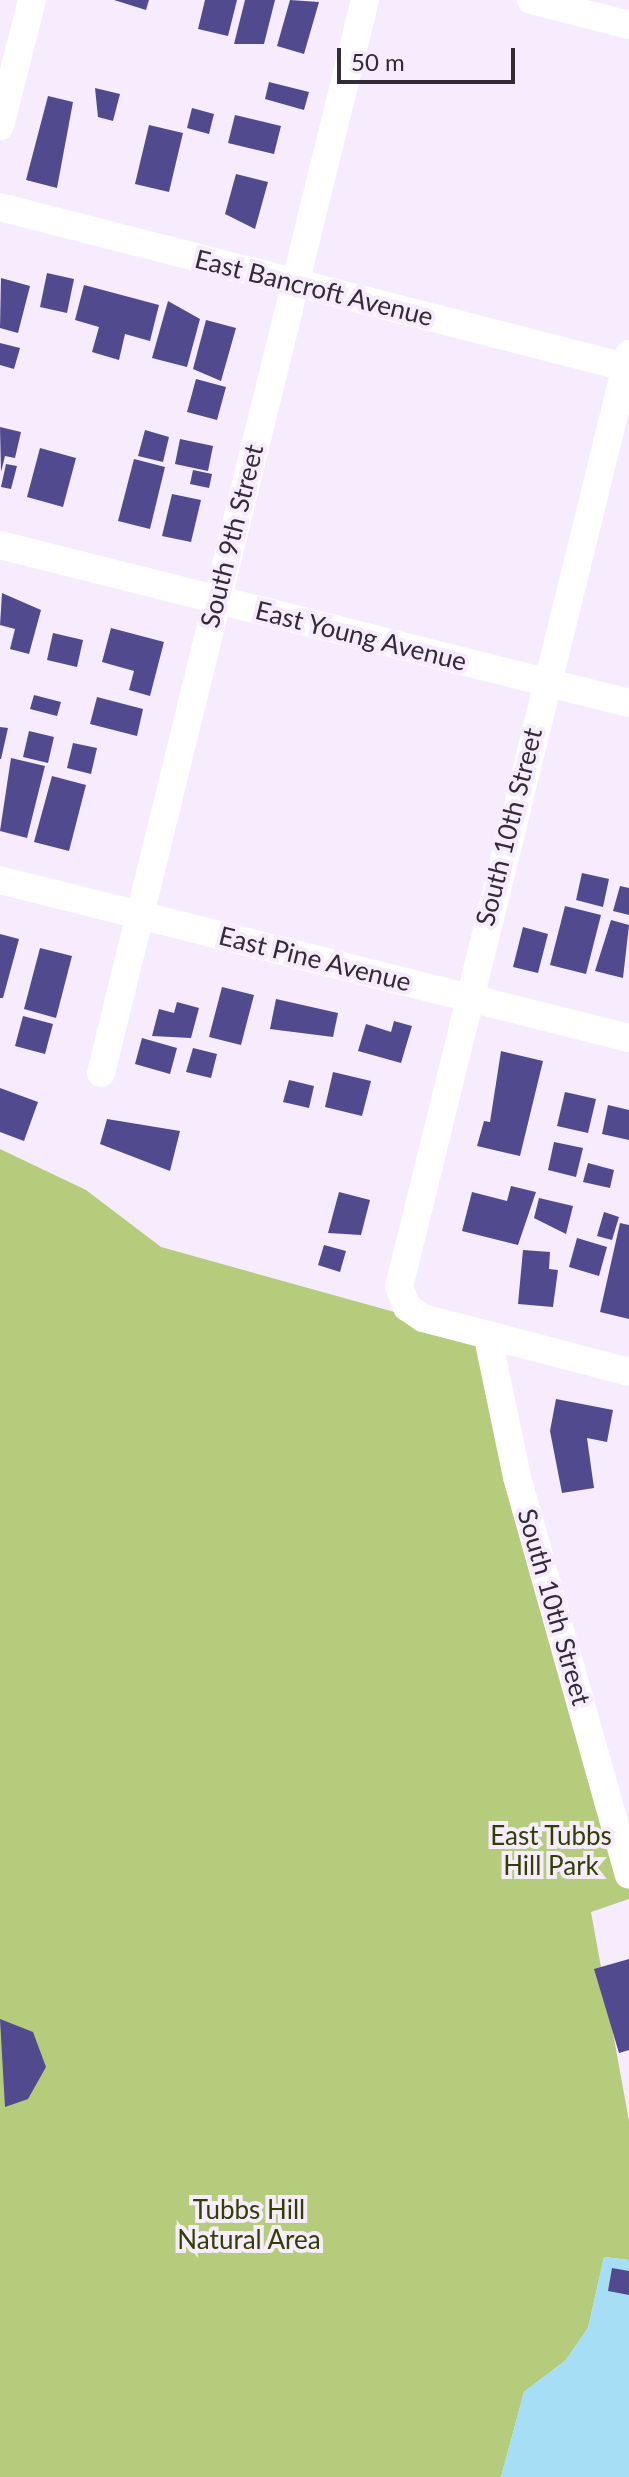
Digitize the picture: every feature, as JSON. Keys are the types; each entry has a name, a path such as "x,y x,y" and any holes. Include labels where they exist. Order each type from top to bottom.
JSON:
{"street":[{"path":"0,126 32,0"},
{"name":"South 9th Street","path":"101,1073 365,0"},
{"path":"531,0 629,25"},
{"name":"East Bancroft Avenue","path":"0,207 295,284 628,363"},
{"name":"South 10th Street","path":"628,363 399,1265 404,1301 423,1318 488,1338 517,1477 629,1875"},
{"name":"East Young Avenue","path":"0,545 629,703"},
{"name":"East Pine Avenue","path":"0,880 629,1038"},
{"path":"488,1338 629,1372"}],"green space":[{"name":"Tubbs Hill Natural Area","path":"0,1149 86,1190 161,1247 488,1338 629,1875 629,1899 591,1912 629,2121 629,2260 604,2257 588,2328 566,2360 524,2392 501,2477 0,2477"}],"water":[{"path":"604,2257 629,2260 629,2477 501,2477 524,2392 566,2360 588,2328"}],"building":[{"path":"114,0 149,0 146,10"},
{"path":"205,0 237,0 228,36 198,29"},
{"path":"245,0 275,0 264,44 234,44"},
{"path":"290,0 319,2 304,54 277,46"},
{"path":"269,82 309,92 304,110 265,99"},
{"path":"95,88 120,94 113,121 98,117"},
{"path":"48,96 73,102 57,188 26,180"},
{"path":"192,108 214,114 209,134 187,128"},
{"path":"235,115 281,126 274,154 228,143"},
{"path":"149,125 183,133 169,192 135,184"},
{"path":"236,174 268,182 255,229 225,214"},
{"path":"47,273 74,279 67,313 40,307"},
{"path":"1,278 30,286 18,333 0,328"},
{"path":"84,285 159,305 150,341 125,334 119,360 92,352 99,327 75,320"},
{"path":"168,301 200,319 187,367 152,358"},
{"path":"206,320 236,328 221,381 193,369"},
{"path":"0,343 20,348 14,369 0,365"},
{"path":"196,379 226,387 217,420 187,412"},
{"path":"0,427 21,432 15,458 5,456 1,472"},
{"path":"145,430 169,437 163,462 138,456"},
{"path":"180,439 213,446 208,471 175,464"},
{"path":"40,448 76,458 63,507 27,497"},
{"path":"134,459 165,467 150,529 118,521"},
{"path":"6,464 17,466 11,489 1,487"},
{"path":"193,470 212,474 209,488 190,484"},
{"path":"172,494 201,500 191,542 162,536"},
{"path":"2,593 41,610 29,654 10,649 15,629 0,625"},
{"path":"111,628 164,642 150,696 129,690 134,671 102,662"},
{"path":"53,633 83,640 77,667 47,660"},
{"path":"34,695 61,702 57,716 30,709"},
{"path":"97,697 143,709 137,736 90,724"},
{"path":"0,727 8,728 1,759 0,759"},
{"path":"29,731 54,737 48,763 23,757"},
{"path":"73,743 97,748 91,774 67,768"},
{"path":"11,758 45,766 27,838 0,831"},
{"path":"52,776 86,785 69,851 34,842"},
{"path":"582,873 609,879 603,907 576,900"},
{"path":"620,886 629,888 629,915 613,911"},
{"path":"565,906 601,915 586,974 550,965"},
{"path":"611,920 629,925 623,978 595,971"},
{"path":"523,927 548,934 538,973 513,967"},
{"path":"0,934 19,939 3,998 0,998"},
{"path":"40,948 72,956 56,1018 24,1009"},
{"path":"222,987 254,995 241,1045 209,1037"},
{"path":"276,999 338,1013 333,1037 270,1029"},
{"path":"177,1002 199,1008 191,1038 152,1036 159,1009 174,1013"},
{"path":"23,1016 53,1024 45,1054 15,1046"},
{"path":"394,1021 412,1026 401,1063 358,1051 366,1024 391,1032"},
{"path":"142,1038 177,1048 170,1074 135,1064"},
{"path":"193,1048 217,1054 211,1078 186,1072"},
{"path":"501,1051 543,1061 520,1156 477,1146 484,1121 490,1122"},
{"path":"333,1072 371,1081 362,1116 325,1107"},
{"path":"289,1080 314,1086 309,1108 283,1102"},
{"path":"0,1088 38,1102 24,1141 0,1132"},
{"path":"565,1092 596,1099 588,1133 557,1126"},
{"path":"608,1105 629,1110 629,1140 602,1134"},
{"path":"107,1119 180,1131 170,1171 100,1144"},
{"path":"554,1142 583,1148 576,1177 548,1170"},
{"path":"588,1163 614,1170 610,1188 583,1182"},
{"path":"511,1186 536,1192 518,1245 462,1231 472,1192 507,1201"},
{"path":"339,1192 370,1200 361,1235 328,1233"},
{"path":"539,1198 573,1206 566,1234 534,1218"},
{"path":"604,1212 619,1217 612,1240 597,1236"},
{"path":"620,1223 629,1225 629,1319 600,1312"},
{"path":"577,1238 607,1247 599,1276 569,1267"},
{"path":"324,1245 346,1251 340,1272 318,1265"},
{"path":"523,1250 550,1252 549,1269 558,1270 553,1307 518,1304"},
{"path":"556,1399 613,1410 607,1442 587,1438 594,1488 562,1493 550,1431"},
{"path":"629,1959 629,2050 619,2053 594,1969"},
{"path":"0,2019 33,2032 46,2067 28,2099 5,2107"},
{"path":"612,2268 629,2271 629,2295 608,2291"}],"park label":[{"name":"East Tubbs Hill Park","path":"551,1851"}]}
